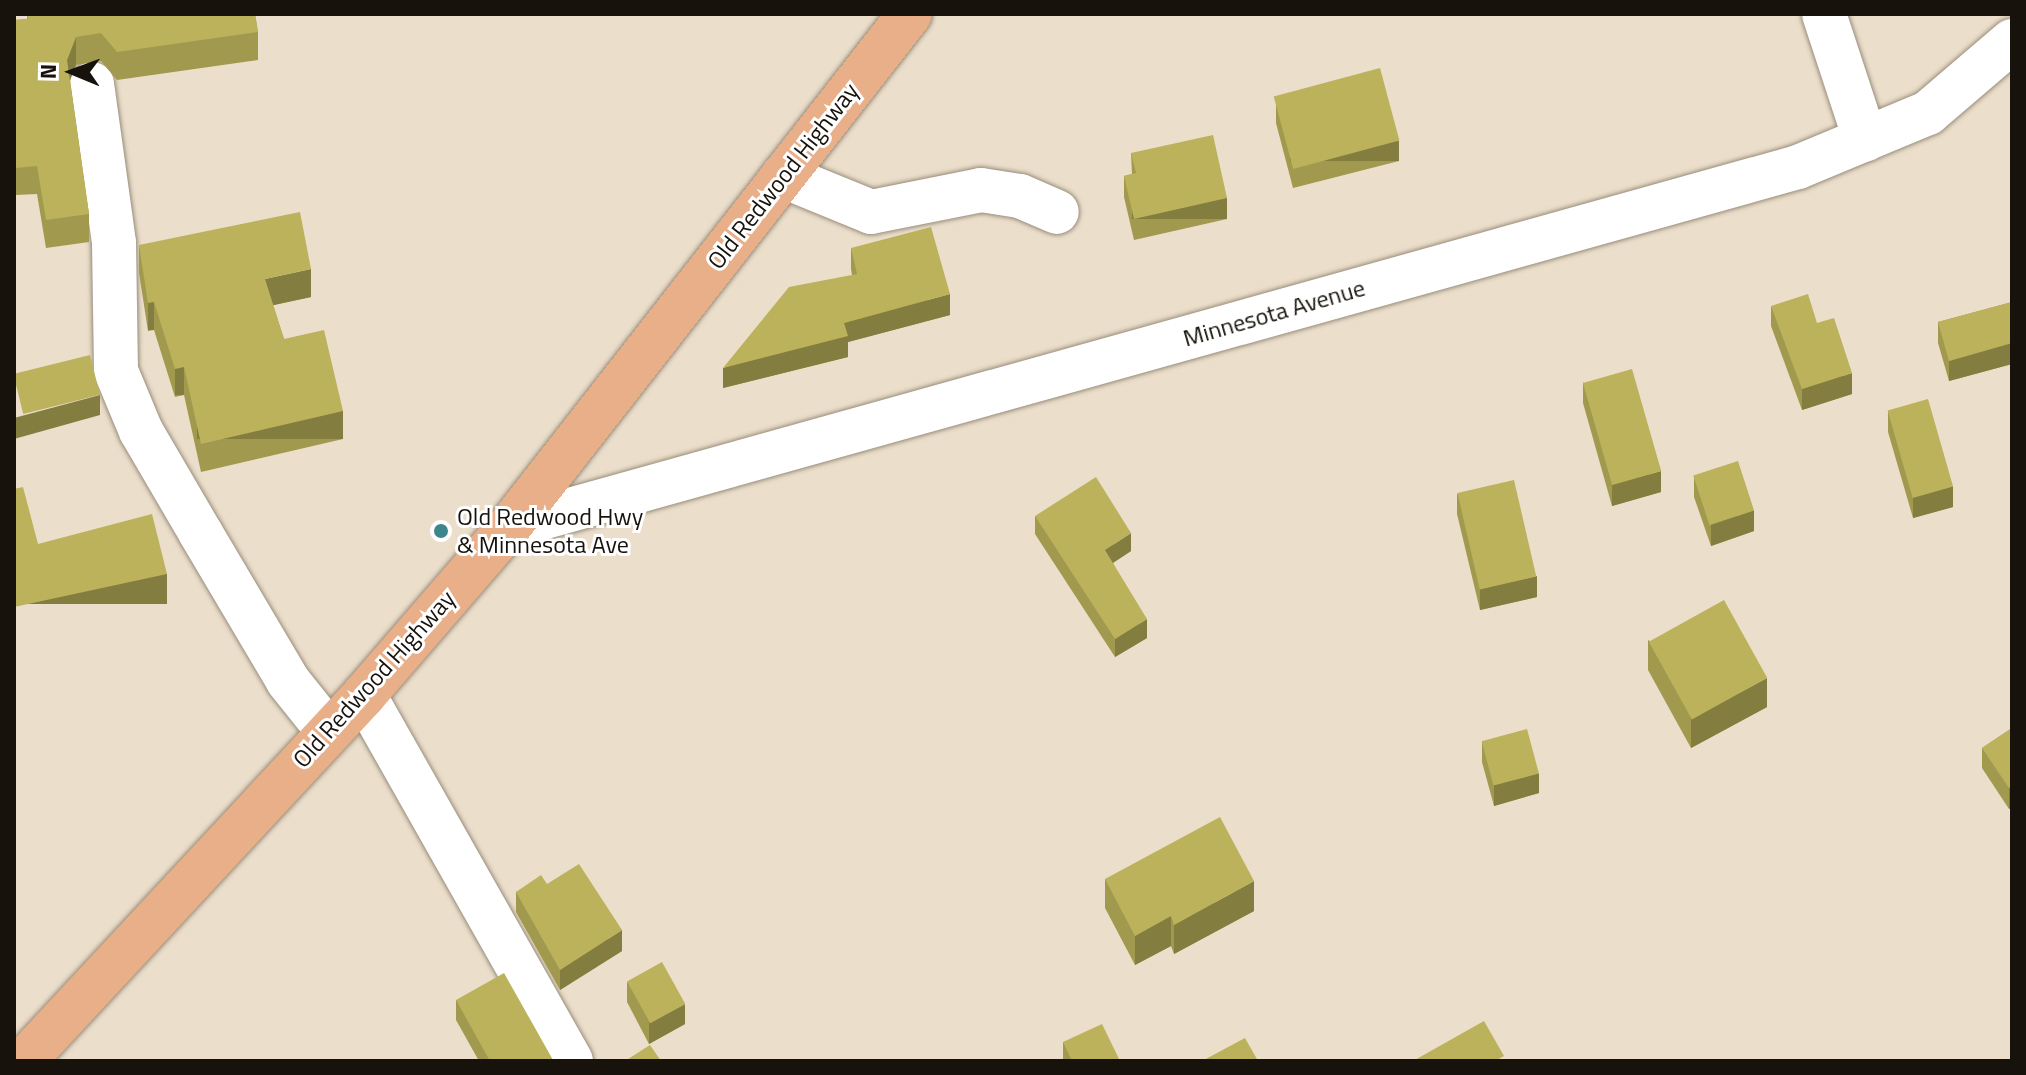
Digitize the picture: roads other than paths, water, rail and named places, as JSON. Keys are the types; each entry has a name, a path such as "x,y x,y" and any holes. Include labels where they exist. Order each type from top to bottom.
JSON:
{"main road":[{"name":"Old Redwood Highway","path":"24,1061 364,695 509,527 910,14"}],"street":[{"path":"1824,14 1865,139"},
{"name":"Minnesota Avenue","path":"509,527 1798,167 1928,113 2012,41"},
{"path":"92,84 114,243 116,371 141,431 288,681 328,731"},
{"path":"783,176 871,212 981,190 1020,196 1057,212"},
{"path":"364,695 571,1061"}],"place":[{"name":"Old Redwood Hwy & Minnesota Ave","path":"441,531"}]}
